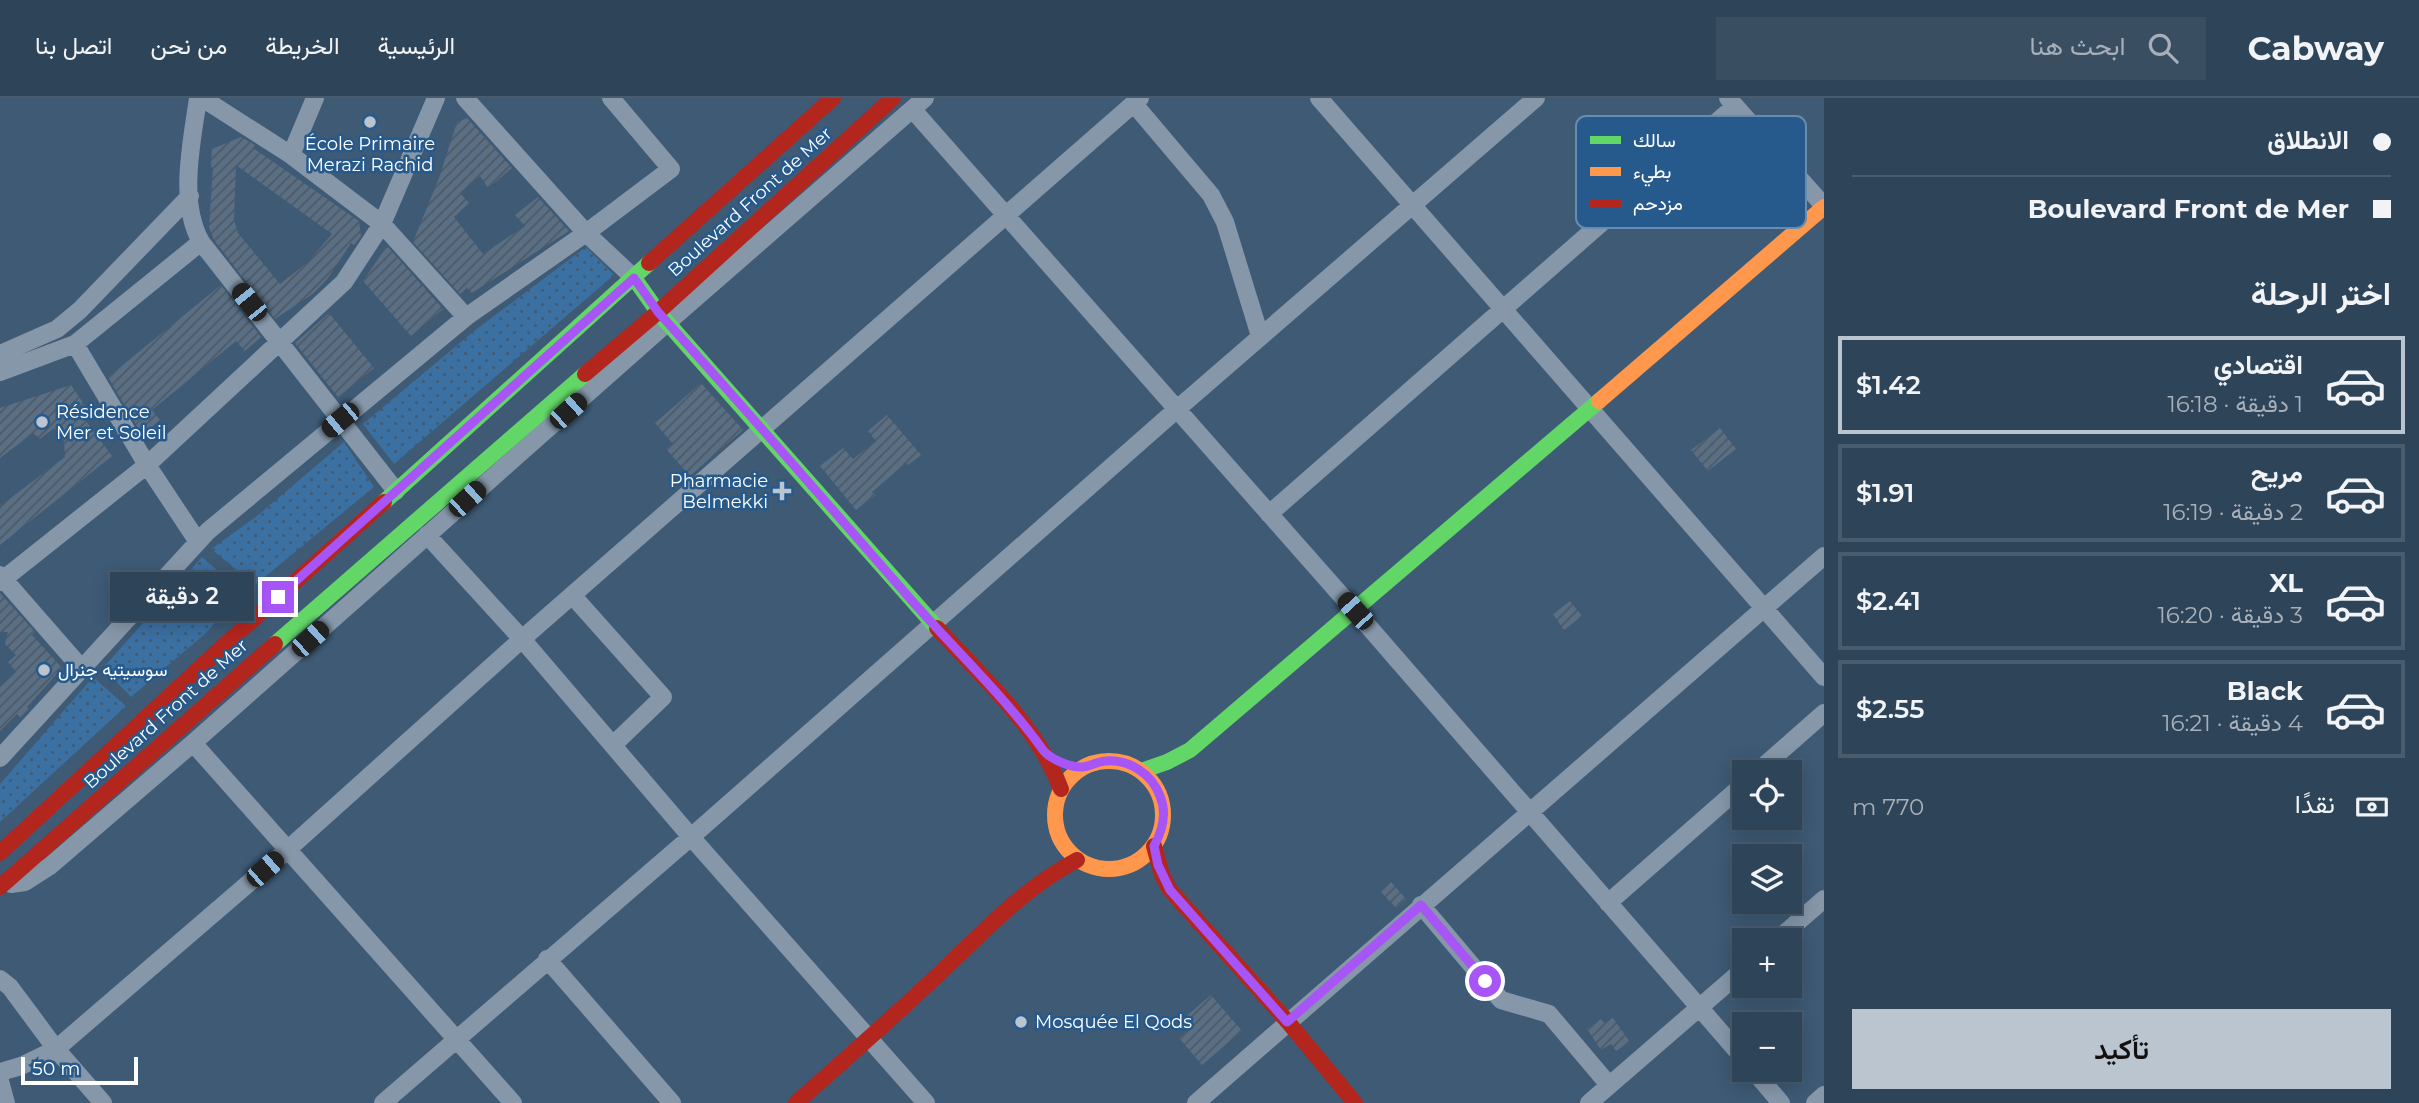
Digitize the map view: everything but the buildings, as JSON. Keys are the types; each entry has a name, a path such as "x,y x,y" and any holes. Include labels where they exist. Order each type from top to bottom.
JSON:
{"street":[{"path":"396,491 201,242 194,228 188,173 190,139 200,98 291,155 382,224 466,317"},
{"path":"291,155 315,98"},
{"path":"82,669 1,578 147,465 345,282 382,224 436,98"},
{"path":"465,98 586,233 634,278 663,317 932,624 1029,729 1048,756 1061,789"},
{"path":"0,758 208,531 466,317 586,233 671,169 611,98"},
{"name":"Boulevard Front de Mer","path":"0,853 229,640 833,98"},
{"name":"Boulevard Front de Mer","path":"1,887 402,531 663,317 893,98"},
{"path":"1318,98 1824,677"},
{"path":"383,1103 1536,98"},
{"path":"0,1072 21,1066 56,1049 286,851 572,594 1137,101 1211,195 1225,222 1260,336"},
{"path":"1715,116 1731,102 1743,116"},
{"path":"1,887 25,882 50,866 427,535 663,317 919,104 1007,215 1732,1045"},
{"path":"1806,187 1824,207 1806,223"},
{"path":"0,354 57,329 80,310 190,196"},
{"path":"1269,514 1591,228"},
{"path":"1141,771 1180,757 1355,611 1800,228"},
{"path":"0,372 75,344 201,242"},
{"path":"75,344 147,465 198,542"},
{"path":"427,535 522,639 691,837 926,1103"},
{"path":"1196,1103 1824,556"},
{"path":"572,594 663,697 613,745"},
{"path":"1771,760 1824,713"},
{"path":"193,743 286,851 513,1103"},
{"path":"1048,756 1082,768"},
{"path":"1160,795 1180,757"},
{"path":"1105,761 1130,765 1141,771 1160,795 1164,816 1163,827 1154,846 1147,855 1129,866 1102,869 1077,860 1061,841 1055,821 1055,810 1066,781 1082,768 1105,761"},
{"path":"1608,903 1732,794"},
{"path":"1037,884 1061,841"},
{"path":"1154,846 1166,884"},
{"path":"796,1103 871,1038 1037,884 1077,860"},
{"path":"1129,866 1166,884 1355,1103"},
{"path":"1791,928 1824,899"},
{"path":"1421,905 1501,1000 1549,1014 1609,1086"},
{"path":"547,960 672,1103"},
{"path":"0,979 10,987 56,1049 103,1103"},
{"path":"1589,1103 1732,979"},
{"path":"0,1080 6,1103"},
{"path":"1763,1082 1781,1103"},
{"path":"1815,1103 1824,1096"}],"shaded area":[{"path":"586,247 614,275 394,464 363,424 474,331"},
{"path":"344,442 374,487 255,585 211,549 257,516"},
{"path":"202,557 242,592 206,633 131,697 103,668"},
{"path":"93,677 126,706 0,822 0,784"}],"traffic: fast":[{"path":"384,502 649,263"},
{"path":"634,278 658,312 937,628"},
{"path":"275,644 585,374"},
{"path":"1141,771 1190,750 1599,401"}],"traffic: slow":[{"path":"1806,223 1824,207"},
{"path":"1599,401 1800,228"},
{"path":"1109,761 1130,765 1147,777 1159,794 1163,815 1159,836 1147,853 1130,865 1109,869 1088,865 1071,853 1059,836 1055,815 1059,794 1071,777 1088,765 1109,761"}],"traffic: jam":[{"path":"649,263 833,98"},
{"path":"585,374 658,312 893,98"},
{"path":"0,853 384,502"},
{"path":"937,628 1023,723 1038,743 1061,789"},
{"path":"0,887 275,644"},
{"path":"1154,846 1162,875 1170,890 1288,1022 1355,1103"},
{"path":"796,1103 1005,912 1039,884 1077,860"}],"place":[{"name":"École Primaire Merazi Rachid","path":"370,122"},
{"name":"Résidence Mer et Soleil","path":"42,422"},
{"name":"Pharmacie Belmekki","path":"782,491"},
{"name":"سوسيتيه جنرال","path":"44,670"},
{"name":"Mosquée El Qods","path":"1021,1022"}],"route":[{"path":"278,597 634,278 658,312 932,624 1029,729 1048,756 1082,768 1094,763 1118,761 1141,771 1149,778 1160,795 1163,806 1163,827 1154,846 1166,884 1287,1022 1421,905 1485,981"}]}
